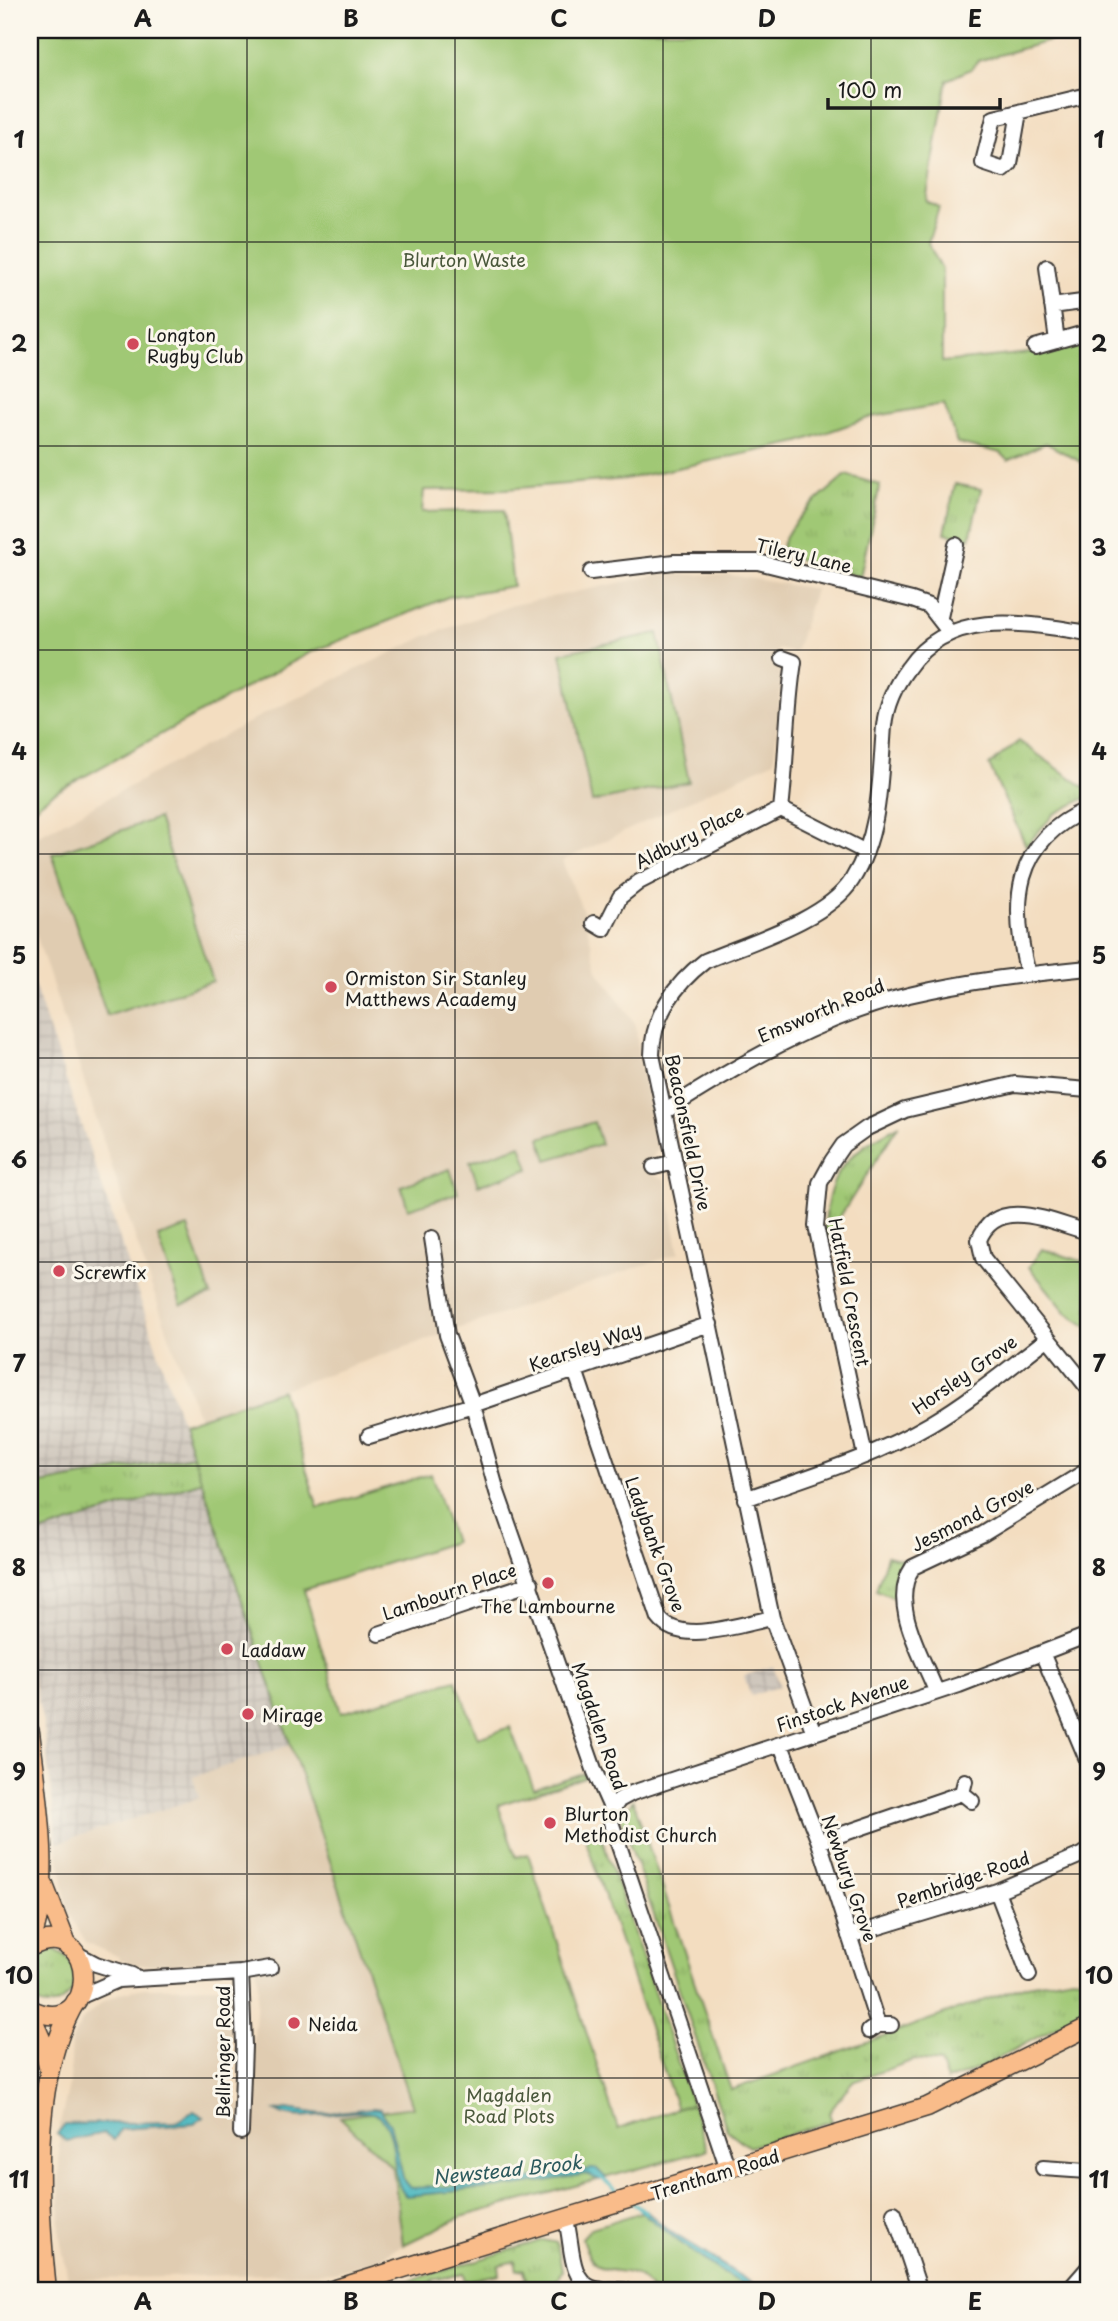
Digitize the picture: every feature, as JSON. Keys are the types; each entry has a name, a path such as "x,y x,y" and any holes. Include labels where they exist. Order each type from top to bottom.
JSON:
{"main road":[{"path":"30,1732 42,1882 36,1926 30,1945 49,1941 71,1950"},
{"path":"42,1882 71,1950 84,1972 78,1999 49,2071 39,2153 47,2291"},
{"path":"49,2071 42,2041 30,2011 54,2013 78,1999"},
{"name":"Trentham Road","path":"329,2291 566,2221 927,2107 1088,2026"}],"street":[{"path":"1019,112 1088,95"},
{"path":"1047,267 1057,341"},
{"path":"1052,306 1082,302"},
{"path":"1035,347 1088,332"},
{"path":"940,617 956,545"},
{"name":"Tilery Lane","path":"591,572 674,562 758,562 929,606 950,633"},
{"name":"Beaconsfield Drive","path":"814,1733 772,1618 652,1055 653,1036 667,1002 680,983 705,961 796,922 823,906 851,881 866,852 880,796 884,724 891,698 913,659 932,643 950,633 976,624 997,622 1088,633"},
{"path":"783,658 794,662 787,708 786,767 781,809 866,852"},
{"name":"Aldbury Place","path":"594,923 604,929 620,897 639,881 781,809"},
{"path":"1028,974 1020,934 1018,901 1022,874 1037,846 1053,830 1088,809"},
{"name":"Emsworth Road","path":"664,1112 706,1085 779,1046 859,1011 906,996 1028,974 1088,968"},
{"name":"Hatfield Crescent","path":"865,1456 816,1226 820,1183 832,1161 843,1145 867,1128 905,1110 1016,1084 1088,1090"},
{"path":"654,1167 675,1162"},
{"path":"1088,1232 1008,1213 993,1219 979,1240 983,1258 1088,1388"},
{"name":"Magdalen Road","path":"432,1238 447,1335 473,1405 497,1492 595,1772 612,1810 613,1827 728,2169"},
{"name":"Kearsley Way","path":"370,1438 710,1324"},
{"name":"Horsley Grove","path":"745,1499 865,1456 929,1425 985,1387 1047,1339"},
{"name":"Ladybank Grove","path":"575,1370 659,1618 664,1625 684,1634 772,1618"},
{"name":"Jesmond Grove","path":"936,1691 905,1610 903,1589 913,1567 983,1534 1088,1470"},
{"name":"Lambourn Place","path":"379,1634 531,1583"},
{"name":"Finstock Avenue","path":"612,1810 620,1800 632,1793 1043,1655 1088,1635"},
{"path":"1043,1655 1088,1762"},
{"name":"Newbury Grove","path":"780,1745 819,1842 879,2027"},
{"path":"819,1842 967,1792"},
{"name":"Pembridge Road","path":"849,1936 997,1891 1088,1852"},
{"path":"997,1891 1030,1977"},
{"name":"Bellringer Road","path":"71,1950 96,1964 140,1977"},
{"name":"Bellringer Road","path":"78,1999 118,1980 242,1973 270,1968"},
{"name":"Bellringer Road","path":"241,2132 244,2045 242,1973"},
{"path":"1043,2168 1087,2171 1088,2174"},
{"path":"894,2213 920,2291"},
{"path":"566,2221 576,2270 582,2282 600,2290 626,2291"},
{"path":"1069,2291 1088,2268"},
{"path":"570,2291 582,2282"}],"shaded area":[{"name":"Ormiston Sir Stanley Matthews Academy","path":"662,574 730,575 815,589 795,653 778,649 775,666 782,675 774,761 562,861 583,911 598,970 636,1025 638,1054 659,1147 653,1157 656,1175 665,1179 679,1253 199,1418 148,1277 30,916 30,840 268,712 426,636 513,605"},
{"path":"30,973 193,1456 30,1486"},
{"path":"203,1481 291,1745 193,1777 199,1798 57,1843 44,1727 30,1667 30,1536"},
{"path":"773,1666 780,1686 751,1696 744,1676"},
{"path":"291,1745 413,2108 341,2118 393,2168 403,2245 374,2261 335,2272 68,2280 60,2237 59,2127 70,2081 72,2039 83,2019 104,2001 121,1993 144,1988 230,1987 232,2104 252,2104 249,2095 258,1988 256,1961 139,1965 118,1960 119,1957 86,1942 68,1911 57,1843 198,1798 192,1777"}],"green space":[{"name":"Blurton Waste","path":"30,30 1088,30 978,61 971,69 947,80 926,201 939,207 928,243 942,270 942,362 1039,352 1088,338 1088,457 1081,462 1046,443 1008,460 1001,453 957,443 944,404 871,417 799,442 626,479 506,489 424,490 422,512 504,510 513,586 448,597 309,653 52,794 30,811"},
{"path":"846,475 880,485 860,577 780,554 783,542 797,520"},
{"path":"955,484 981,489 970,538 945,533"},
{"path":"658,633 689,782 592,802 561,653"},
{"path":"1019,741 1088,790 1088,797 1054,814 1026,846 989,765"},
{"path":"158,818 213,981 107,1016 52,854"},
{"path":"594,1122 601,1144 547,1160 540,1138"},
{"path":"898,1126 825,1240 828,1199 840,1170 863,1147"},
{"path":"521,1145 529,1169 478,1185 470,1162"},
{"path":"450,1169 458,1193 408,1209 401,1186"},
{"path":"188,1227 211,1295 181,1305 158,1237"},
{"path":"1042,1249 1088,1263 1088,1327 1066,1312 1029,1267"},
{"name":"Magdalen Road Plots","path":"282,1390 318,1508 431,1474 454,1542 304,1590 341,1713 456,1680 478,1738 510,1727 534,1789 583,1773 585,1777 498,1805 516,1857 528,1854 618,2129 692,2104 707,2150 461,2217 403,2245 393,2168 340,2117 413,2107 182,1423"},
{"path":"193,1456 203,1481 30,1536 30,1486"},
{"path":"887,1556 913,1562 897,1577 897,1599 876,1590"},
{"path":"633,1800 731,2090 1027,1985 1073,1977 1088,1979 1088,2010 982,2067 947,2081 940,2063 914,2060 852,2082 829,2113 832,2121 749,2147 727,2130 621,1818"},
{"path":"600,1833 692,2104 677,2109 585,1838"},
{"path":"53,1949 69,1959 76,1986 61,2001 44,2006 30,2000 30,1955"},
{"path":"642,2212 680,2242 755,2291 652,2291 634,2274 605,2269 596,2264 588,2255 582,2238 591,2228"},
{"path":"543,2240 557,2243 562,2271 556,2280 523,2287 521,2281 526,2279 524,2269 517,2270 515,2261 499,2265 500,2274 466,2281 464,2274 432,2280 434,2288 420,2291 377,2291"}],"water":[{"path":"287,2109 321,2114 380,2109 390,2124 404,2181 410,2188 491,2185 592,2169 597,2169 606,2178 599,2180 586,2174 522,2185 406,2196 397,2179 390,2134 379,2115 354,2112 301,2116 276,2111"},
{"path":"194,2111 204,2117 194,2124 121,2129 114,2140 104,2133 66,2141 57,2134 65,2124 176,2122"},
{"path":"646,2211 671,2232 764,2291 752,2288 720,2271 642,2212"}],"waterway":[{"name":"Newstead Brook","path":"600,2177 621,2194"},
{"name":"Newstead Brook","path":"633,2203 646,2213"}],"place":[{"name":"Longton Rugby Club","path":"133,344"},
{"name":"Ormiston Sir Stanley Matthews Academy","path":"331,987"},
{"name":"Screwfix","path":"59,1271"},
{"name":"The Lambourne","path":"548,1583"},
{"name":"Laddaw","path":"227,1649"},
{"name":"Mirage","path":"248,1714"},
{"name":"Blurton Methodist Church","path":"550,1823"},
{"name":"Neida","path":"294,2023"}]}
